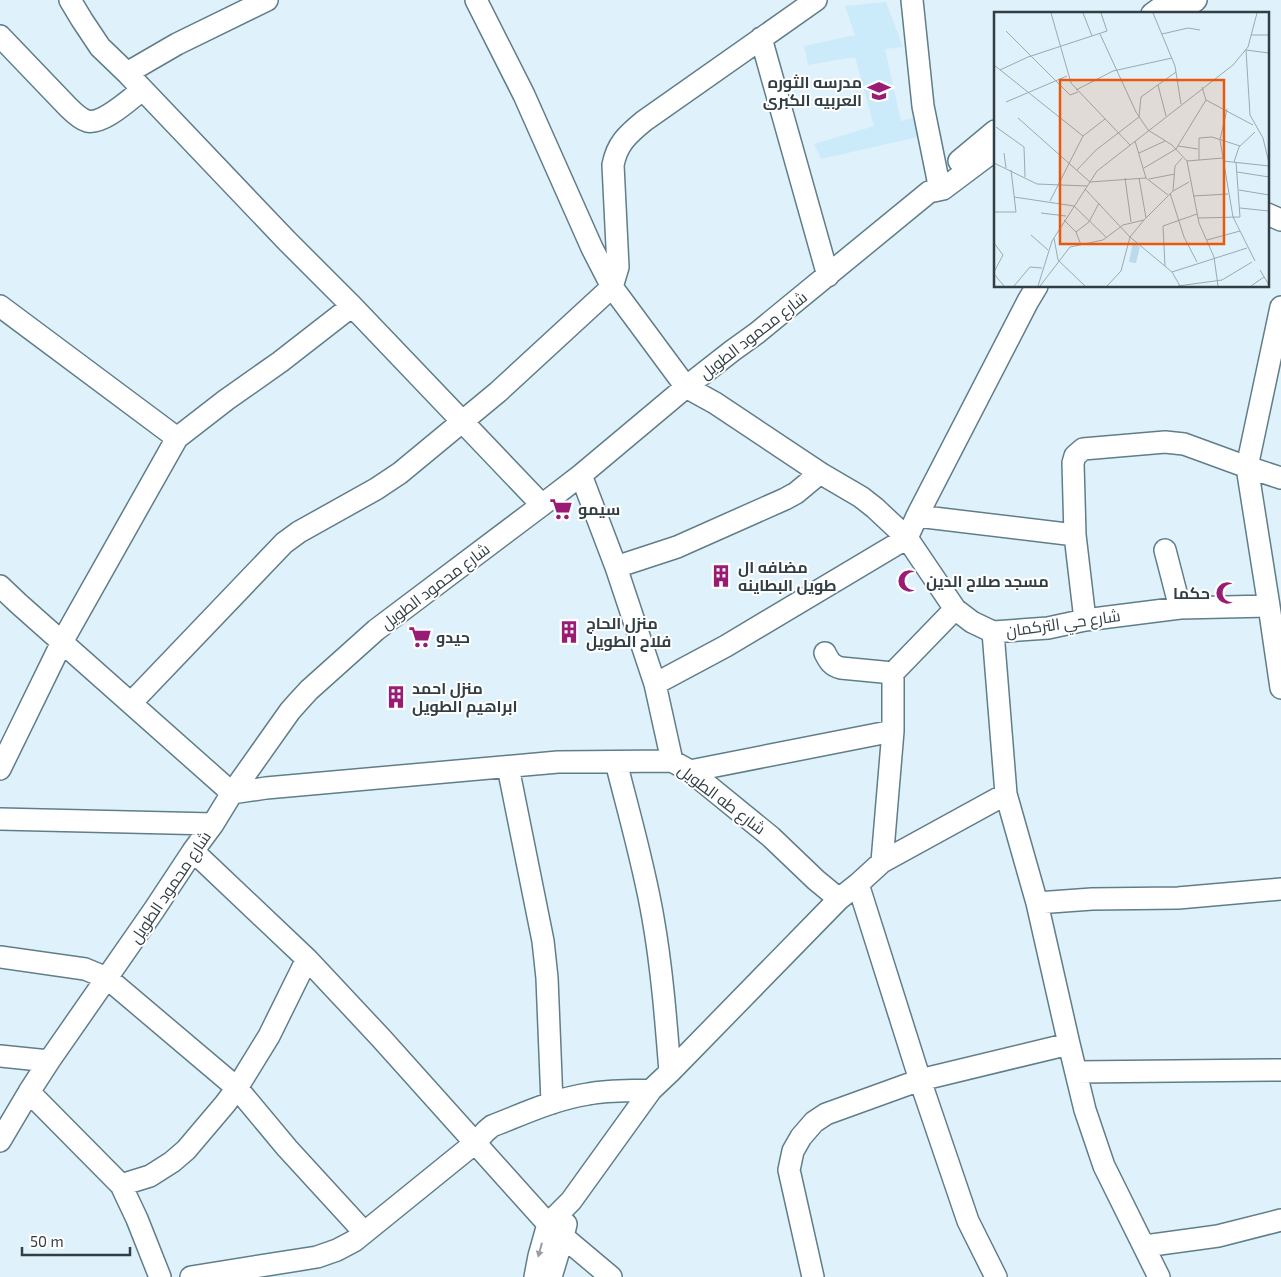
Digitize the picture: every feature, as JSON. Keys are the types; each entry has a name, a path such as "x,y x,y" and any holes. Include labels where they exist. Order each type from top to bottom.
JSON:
{"street":[{"path":"70,0 100,47 542,505"},
{"path":"127,73 177,44 267,0"},
{"path":"476,0 524,95 592,248 612,287 686,386"},
{"path":"131,704 292,536 376,489 400,473 498,392 612,287 618,267 613,165 615,154 621,142 644,121 816,0"},
{"path":"912,0 920,88 937,187"},
{"path":"1155,12 1171,0"},
{"path":"1180,12 1196,0"},
{"path":"0,36 68,107 86,121 99,120 107,116 142,90"},
{"path":"761,38 828,276"},
{"path":"937,187 994,132"},
{"name":"شارع محمود الطويل","path":"0,1141 49,1061 213,824 232,793 290,711 309,690 376,630 581,475 686,386 757,333 937,187 994,151"},
{"path":"1268,214 1281,220"},
{"path":"655,684 726,646 907,538 1036,288"},
{"path":"0,306 177,438"},
{"path":"0,769 62,642 177,438 352,306"},
{"path":"1281,307 1247,467 1269,606 1277,630 1281,688"},
{"name":"شارع حي التركمان","path":"686,386 716,403 875,508 907,538 955,609 972,622 993,632 1048,628 1085,620 1180,608 1269,606"},
{"path":"1085,620 1075,535 1073,463 1075,456 1083,449 1165,442 1184,444 1281,478"},
{"path":"616,567 677,547 785,499 796,493 820,473"},
{"name":"شارع طه الطويل","path":"581,475 616,567 681,766 771,837 839,899"},
{"path":"917,516 1075,535"},
{"path":"1165,550 1180,608"},
{"path":"0,586 232,793 266,788 558,762 616,762 681,766 893,730"},
{"path":"882,862 893,730 893,673 955,609"},
{"path":"993,632 1006,794 1037,903 1085,1110 1104,1166 1159,1277"},
{"path":"824,653 831,664 836,667 893,673"},
{"path":"616,762 645,877 653,918 661,972 670,1072"},
{"path":"508,767 546,958 552,1103"},
{"path":"534,1277 538,1256 556,1230 571,1201 651,1090 839,899 882,862 1006,794"},
{"path":"0,819 213,824"},
{"path":"193,851 307,959 556,1230 611,1277"},
{"path":"858,884 920,1080 968,1221 996,1277"},
{"path":"1037,903 1092,899 1178,898 1281,889"},
{"path":"0,957 85,969 107,978 237,1088 287,1148 364,1232"},
{"path":"121,1185 150,1176 186,1150 225,1104 269,1036 307,959"},
{"path":"813,1277 789,1170 793,1151 801,1137 814,1122 826,1114 920,1080 1069,1044"},
{"path":"0,1056 49,1061"},
{"path":"1076,1072 1281,1070"},
{"path":"191,1277 317,1257 337,1250 354,1241 475,1143 492,1126 552,1103 586,1094 606,1091 651,1090"},
{"path":"29,1092 121,1185 160,1277"},
{"path":"1145,1246 1218,1236 1281,1220"},
{"path":"551,1277 556,1230"}],"shaded area":[{"name":"مدرسه الثوره العربيه الكبرى","path":"886,2 903,47 885,49 901,121 916,117 918,137 821,159 814,144 874,126 855,57 808,65 804,46 855,35 845,6"}],"place":[{"name":"مدرسه الثوره العربيه الكبرى","path":"879,91"},
{"name":"سيمو","path":"561,509"},
{"name":"مضافه ال طويل البطاينه","path":"721,576"},
{"name":"مسجد صلاح الدين","path":"909,581"},
{"name":"حكما","path":"1227,593"},
{"name":"منزل الحاج فلاح الطويل","path":"569,632"},
{"name":"حيدو","path":"420,637"},
{"name":"منزل احمد ابراهيم الطويل","path":"396,697"}]}
